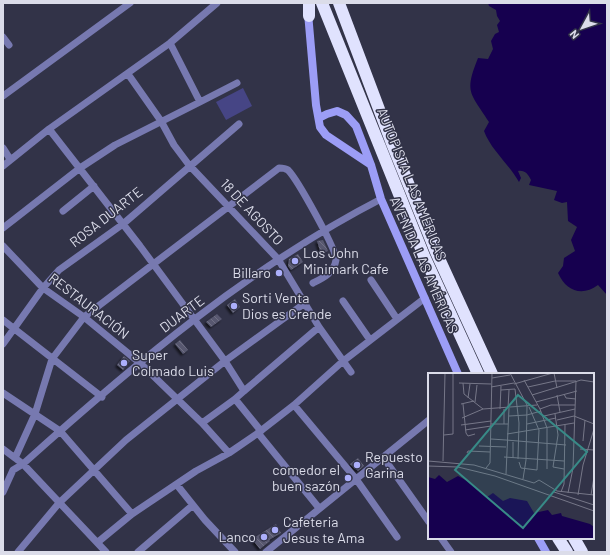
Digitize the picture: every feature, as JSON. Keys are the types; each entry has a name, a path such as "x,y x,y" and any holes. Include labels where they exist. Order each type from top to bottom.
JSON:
{"highway":[{"path":"308,16 309,3"},
{"name":"AUTOPISTA LAS AMÉRICAS","path":"322,3 424,256 478,373"},
{"name":"AUTOPISTA LAS AMÉRICAS","path":"340,3 391,141 436,252 492,373"},
{"path":"559,539 567,552"},
{"path":"575,539 582,552"}],"main road":[{"path":"304,3 308,16 316,105 320,127 326,135 371,165"},
{"name":"AVENIDA LAS AMÉRICAS","path":"319,118 337,111 346,115 356,126 371,165 381,199 458,373"},
{"path":"539,539 546,552"}],"street":[{"path":"3,96 130,3"},
{"path":"3,166 49,129 170,43 217,3"},
{"path":"3,37 9,45"},
{"path":"170,43 200,102"},
{"name":"18 DE AGOSTO","path":"128,74 162,121 174,144 190,165 278,259 318,327 342,362 351,372"},
{"path":"3,228 80,168 115,145 237,83"},
{"name":"ROSA DUARTE","path":"3,344 43,288 59,270 123,224 239,124"},
{"path":"49,129 153,263 225,361 244,390"},
{"path":"3,148 10,159"},
{"path":"15,458 35,414 52,359 84,318 153,263 279,168 285,168 299,185 336,252 335,263 330,273 313,283"},
{"path":"62,211 94,186"},
{"name":"DUARTE","path":"3,492 13,470 23,464 140,363 195,320 278,259 381,199"},
{"name":"RESTAURACIÓN","path":"3,246 43,288 84,318 140,363 178,399 229,452"},
{"path":"371,280 397,319"},
{"path":"3,448 23,464 101,549 132,514 196,471 260,432 294,405 342,362 425,298"},
{"path":"343,301 370,340"},
{"path":"18,552 59,503 126,440 225,361 305,303"},
{"path":"3,320 102,397"},
{"path":"202,424 318,327"},
{"path":"3,393 60,431 132,514"},
{"path":"234,398 319,508"},
{"path":"294,405 356,479 396,538"},
{"path":"266,552 428,421"},
{"path":"383,457 428,521"},
{"path":"177,484 193,505 235,552"},
{"path":"138,552 193,505"},
{"path":"442,539 451,552"}],"shaded area":[{"path":"488,3 607,3 607,295 598,285 586,291 580,291 570,288 561,279 558,273 563,266 564,258 575,251 571,240 577,227 568,221 567,202 562,203 554,200 557,191 529,185 531,180 524,172 518,171 521,178 519,182 491,144 484,131 489,122 473,98 470,86 478,58 488,59 493,49 491,41 495,34 499,32 497,25 500,21 496,10 489,6"},
{"path":"243,88 252,106 226,120 216,102"}],"building":[{"path":"323,240 328,251 321,254 317,241"},
{"name":"Los John Minimark Cafe","path":"298,254 303,262 291,270 288,266 289,259"},
{"name":"Sorti Venta Dios es Crende","path":"235,299 240,307 233,313 227,305"},
{"path":"217,314 222,319 211,327 206,322"},
{"path":"180,340 188,350 183,354 175,344"},
{"name":"Super Colmado Luis","path":"124,356 130,361 123,370 117,365"},
{"name":"Repuesto Garina","path":"358,458 364,466 358,471 350,464"},
{"path":"276,524 281,533 269,540 270,541 260,549 252,539"}],"place":[{"name":"Los John Minimark Cafe","path":"295,261"},
{"name":"Billaro","path":"279,273"},
{"name":"Sorti Venta Dios es Crende","path":"234,306"},
{"name":"Super Colmado Luis","path":"124,363"},
{"name":"Repuesto Garina","path":"357,465"},
{"name":"comedor el buen sazón","path":"348,478"},
{"name":"Cafeteria Jesus te Ama","path":"275,530"},
{"name":"Lanco","path":"264,537"}]}
